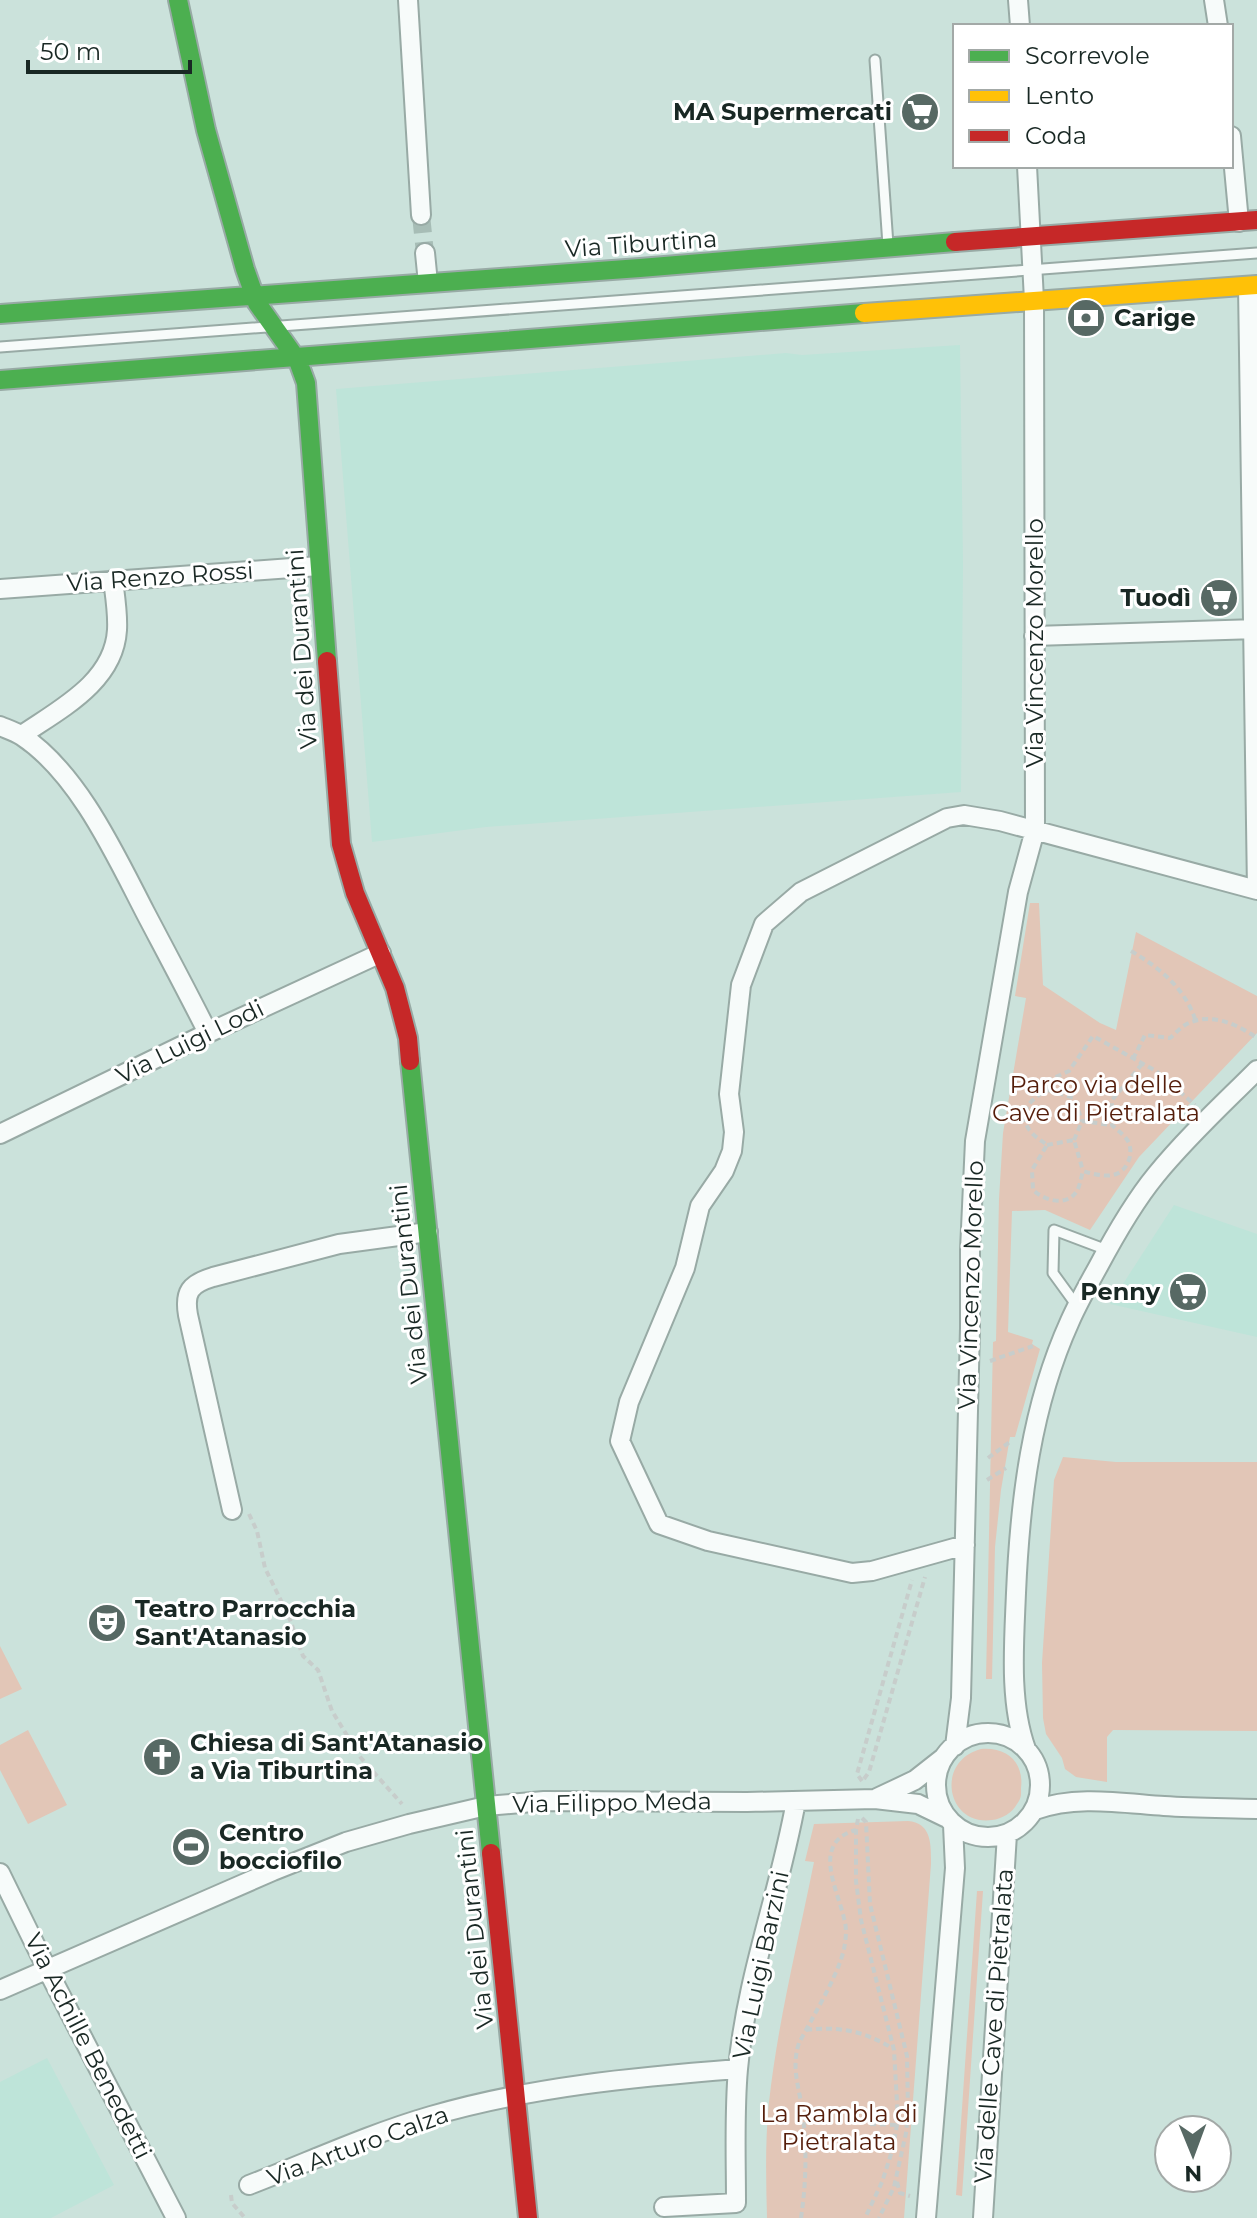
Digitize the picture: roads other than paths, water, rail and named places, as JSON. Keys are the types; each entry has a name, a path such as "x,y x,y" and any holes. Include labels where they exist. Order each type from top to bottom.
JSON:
{"main road":[{"path":"178,0 212,153 254,295 295,358"},
{"name":"Via Tiburtina","path":"0,314 1248,221"},
{"path":"0,380 1034,300 1253,286"},
{"name":"Via dei Durantini","path":"295,358 301,367 307,390 341,844 352,887 381,953 404,1017 528,2218"}],"street":[{"path":"408,0 421,215"},
{"path":"1018,0 1020,24"},
{"path":"1214,0 1218,24"},
{"path":"1233,146 1248,221"},
{"path":"1027,168 1034,300"},
{"path":"425,253 428,283"},
{"path":"965,1545 861,1573 708,1541 659,1524 620,1441 629,1402 685,1268 700,1206 724,1171 732,1151 734,1132 729,1094 741,985 764,924 801,892 947,818 964,815 1035,830 1257,890 1253,286"},
{"name":"Via Vincenzo Morello","path":"949,1752 961,1698 975,1141 1018,892 1035,830 1034,300"},
{"name":"Via Renzo Rossi","path":"0,589 319,566"},
{"path":"22,735 82,693 110,659 117,629 113,580"},
{"path":"1034,636 1255,629"},
{"path":"0,726 22,735 62,774 104,833 208,1033"},
{"name":"Via Luigi Lodi","path":"0,1134 381,953"},
{"path":"1026,1749 1012,1739 995,1733 976,1734 960,1741 939,1768 936,1786 939,1804 950,1821 975,1836 1007,1834 1022,1825 1035,1810 1040,1790 1036,1764 1026,1749 1019,1729 1015,1699 1016,1600 1021,1504 1028,1459 1045,1389 1060,1346 1107,1250 1150,1182 1257,1070"},
{"path":"232,1510 188,1315 186,1301 190,1290 213,1277 327,1247 428,1232"},
{"name":"Via Filippo Meda","path":"875,1799 915,1780 949,1752"},
{"path":"1039,1773 1053,1785 1082,1801"},
{"name":"Via Filippo Meda","path":"0,1990 346,1842 486,1806 544,1801 875,1799 918,1804 950,1821"},
{"name":"Via Luigi Barzini","path":"664,2207 736,2203 738,2069 753,1980 796,1801"},
{"path":"1035,1810 1057,1803 1082,1801 1257,1809"},
{"name":"Via delle Cave di Pietralata","path":"926,2218 955,1868 950,1821"},
{"name":"Via delle Cave di Pietralata","path":"983,2218 1007,1834"},
{"name":"Via Achille Benedetti","path":"0,1873 176,2218"},
{"name":"Via Arturo Calza","path":"249,2185 433,2115 609,2081 738,2069"}],"lane":[{"path":"875,60 888,248"},
{"path":"0,347 1257,253"},
{"path":"1077,1306 1053,1273 1054,1230 1107,1250"}],"tunnel":[{"path":"421,215 425,253"}],"place":[{"name":"MA Supermercati","path":"920,112"},
{"name":"Carige","path":"1086,318"},
{"name":"Tuodì","path":"1219,598"},
{"name":"Penny","path":"1188,1292"},
{"name":"Teatro Parrocchia Sant'Atanasio","path":"107,1623"},
{"name":"Chiesa di Sant'Atanasio a Via Tiburtina","path":"162,1757"},
{"name":"Centro bocciofilo","path":"191,1847"}],"park label":[{"name":"Parco via delle Cave di Pietralata","path":"1096,1099"},
{"name":"La Rambla di Pietralata","path":"839,2128"}]}
